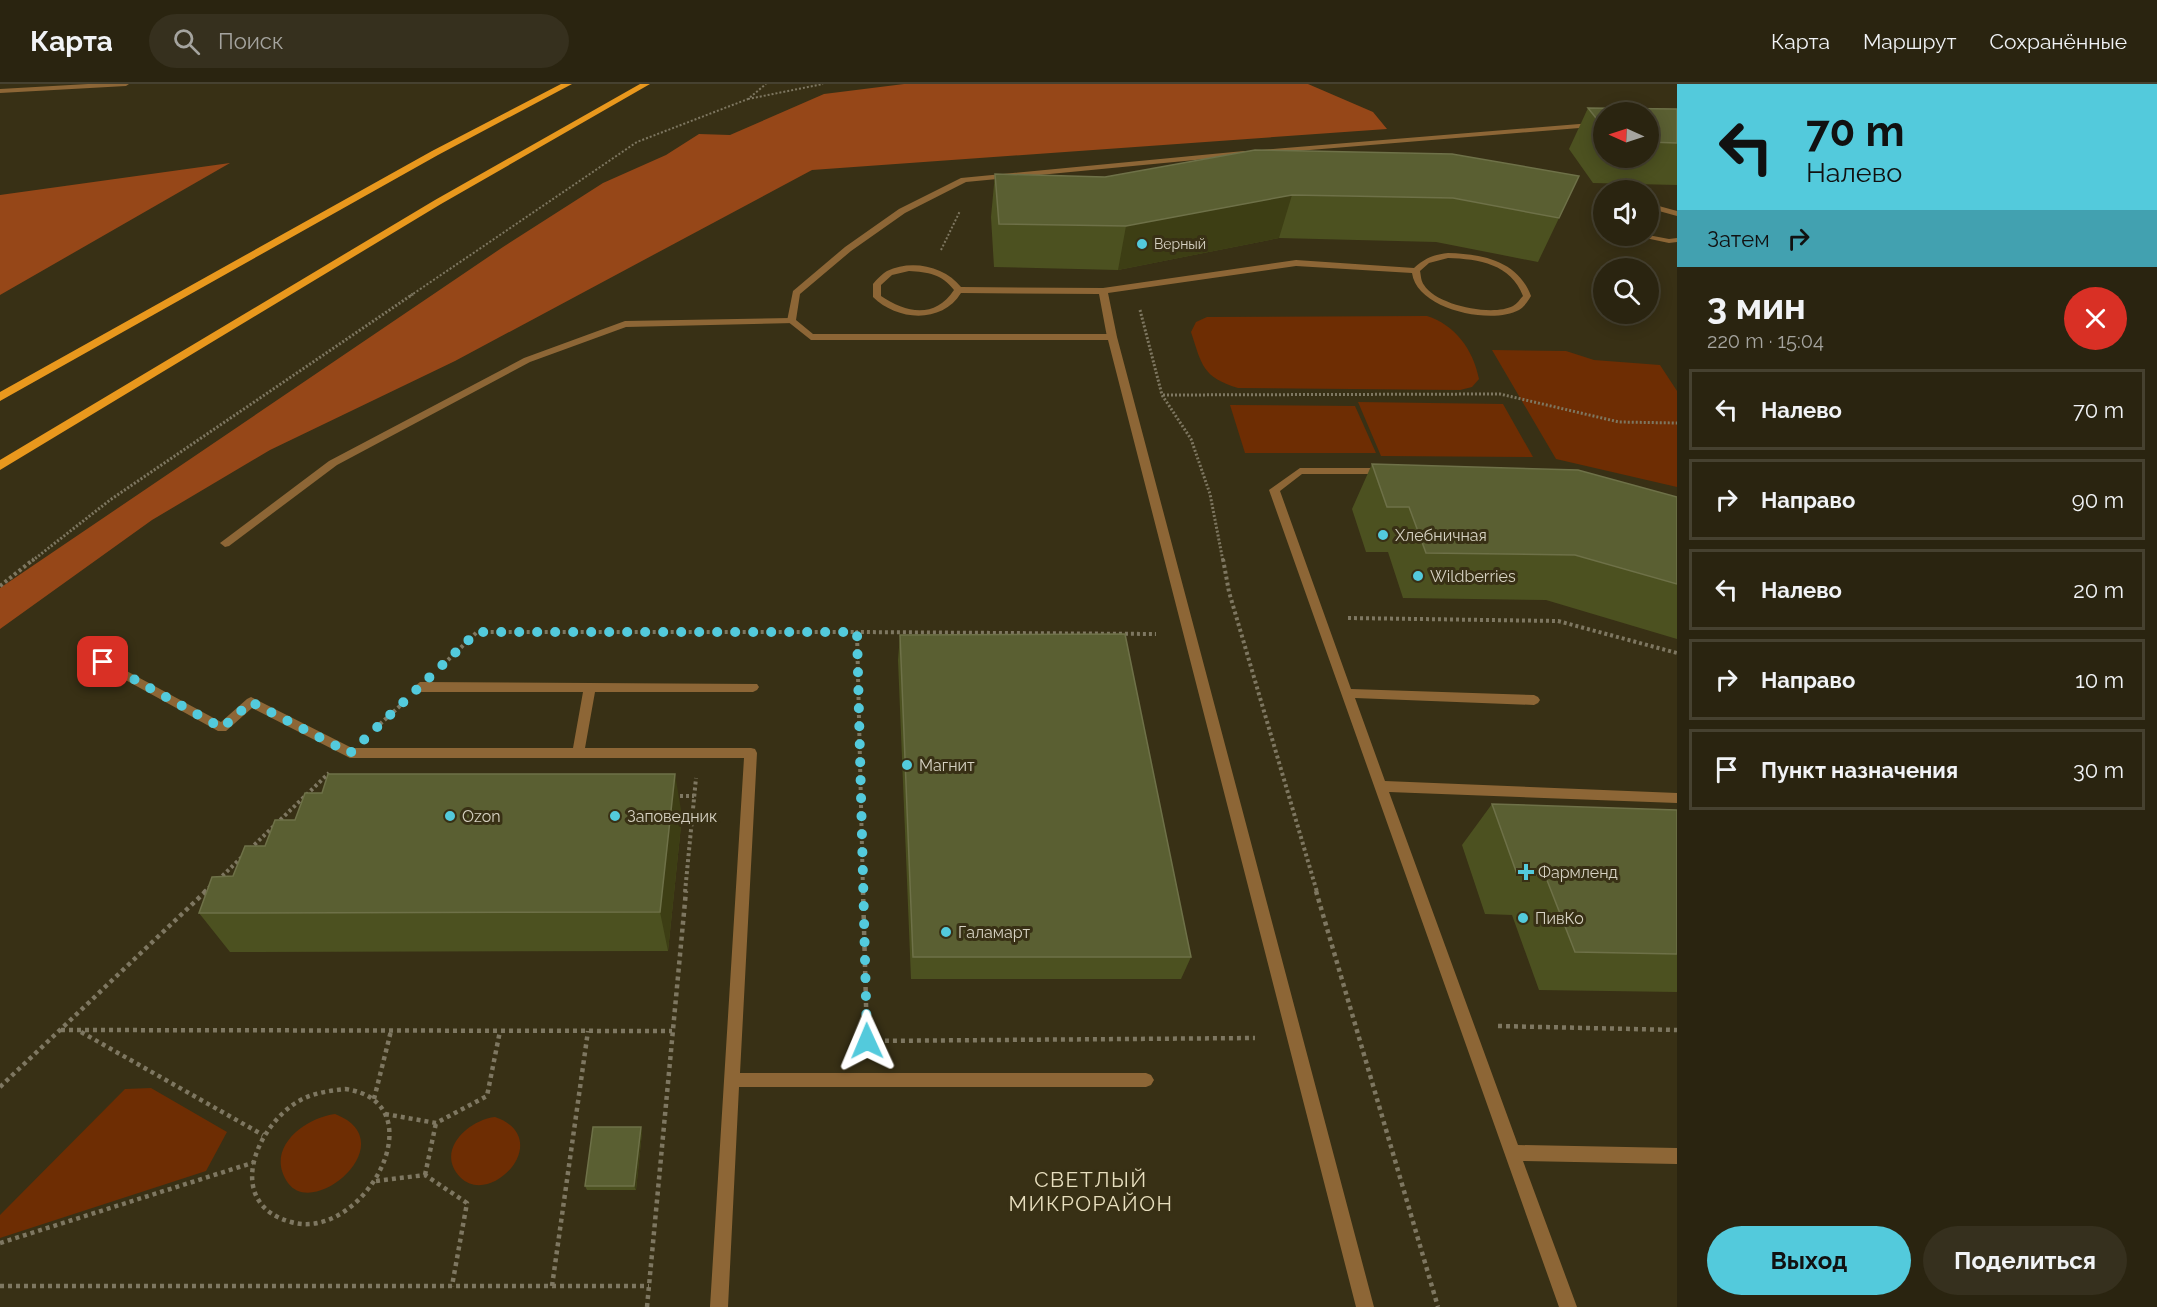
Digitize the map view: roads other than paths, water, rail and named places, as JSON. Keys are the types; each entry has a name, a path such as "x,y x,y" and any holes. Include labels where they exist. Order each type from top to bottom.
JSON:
{"main road":[{"path":"0,397 435,153 568,84"},
{"path":"0,466 438,202 646,84"}],"street":[{"path":"0,91 126,84"},
{"path":"791,321 796,293 848,249 902,211 964,180 1247,153 1593,125"},
{"path":"1659,208 1677,214"},
{"path":"1659,239 1677,240"},
{"path":"958,290 1103,291 1296,263 1416,271 1427,260 1449,256 1477,258 1504,267 1522,281 1527,296 1516,308 1493,313 1464,310 1437,300 1420,286 1416,271"},
{"path":"909,268 932,269 950,278 958,290 953,302 936,311 913,313 891,308 877,297 877,284 889,273 909,268"},
{"path":"1103,291 1112,337 1365,1307"},
{"path":"225,543 333,463 527,360 625,324 791,321 811,337 1112,337"},
{"path":"1396,471 1300,471 1274,490 1568,1307"},
{"path":"86,653 222,728 251,702 350,753 751,753 718,1307"},
{"path":"420,687 753,687"},
{"path":"578,754 590,687"},
{"path":"1346,693 1534,700"},
{"path":"1380,786 1677,798"},
{"path":"732,1080 1146,1080"},
{"path":"1512,1153 1677,1156"}],"place":[{"name":"Верный","path":"1142,244"},
{"name":"Хлебничная","path":"1383,535"},
{"name":"Wildberries","path":"1418,576"},
{"name":"Магнит","path":"907,765"},
{"name":"Ozon","path":"450,816"},
{"name":"Заповедник","path":"615,816"},
{"name":"Фармленд","path":"1526,872"},
{"name":"ПивКо","path":"1523,918"},
{"name":"Галамарт","path":"946,932"}],"district":[{"name":"СВЕТЛЫЙ МИКРОРАЙОН","path":"1091,1191"}]}
